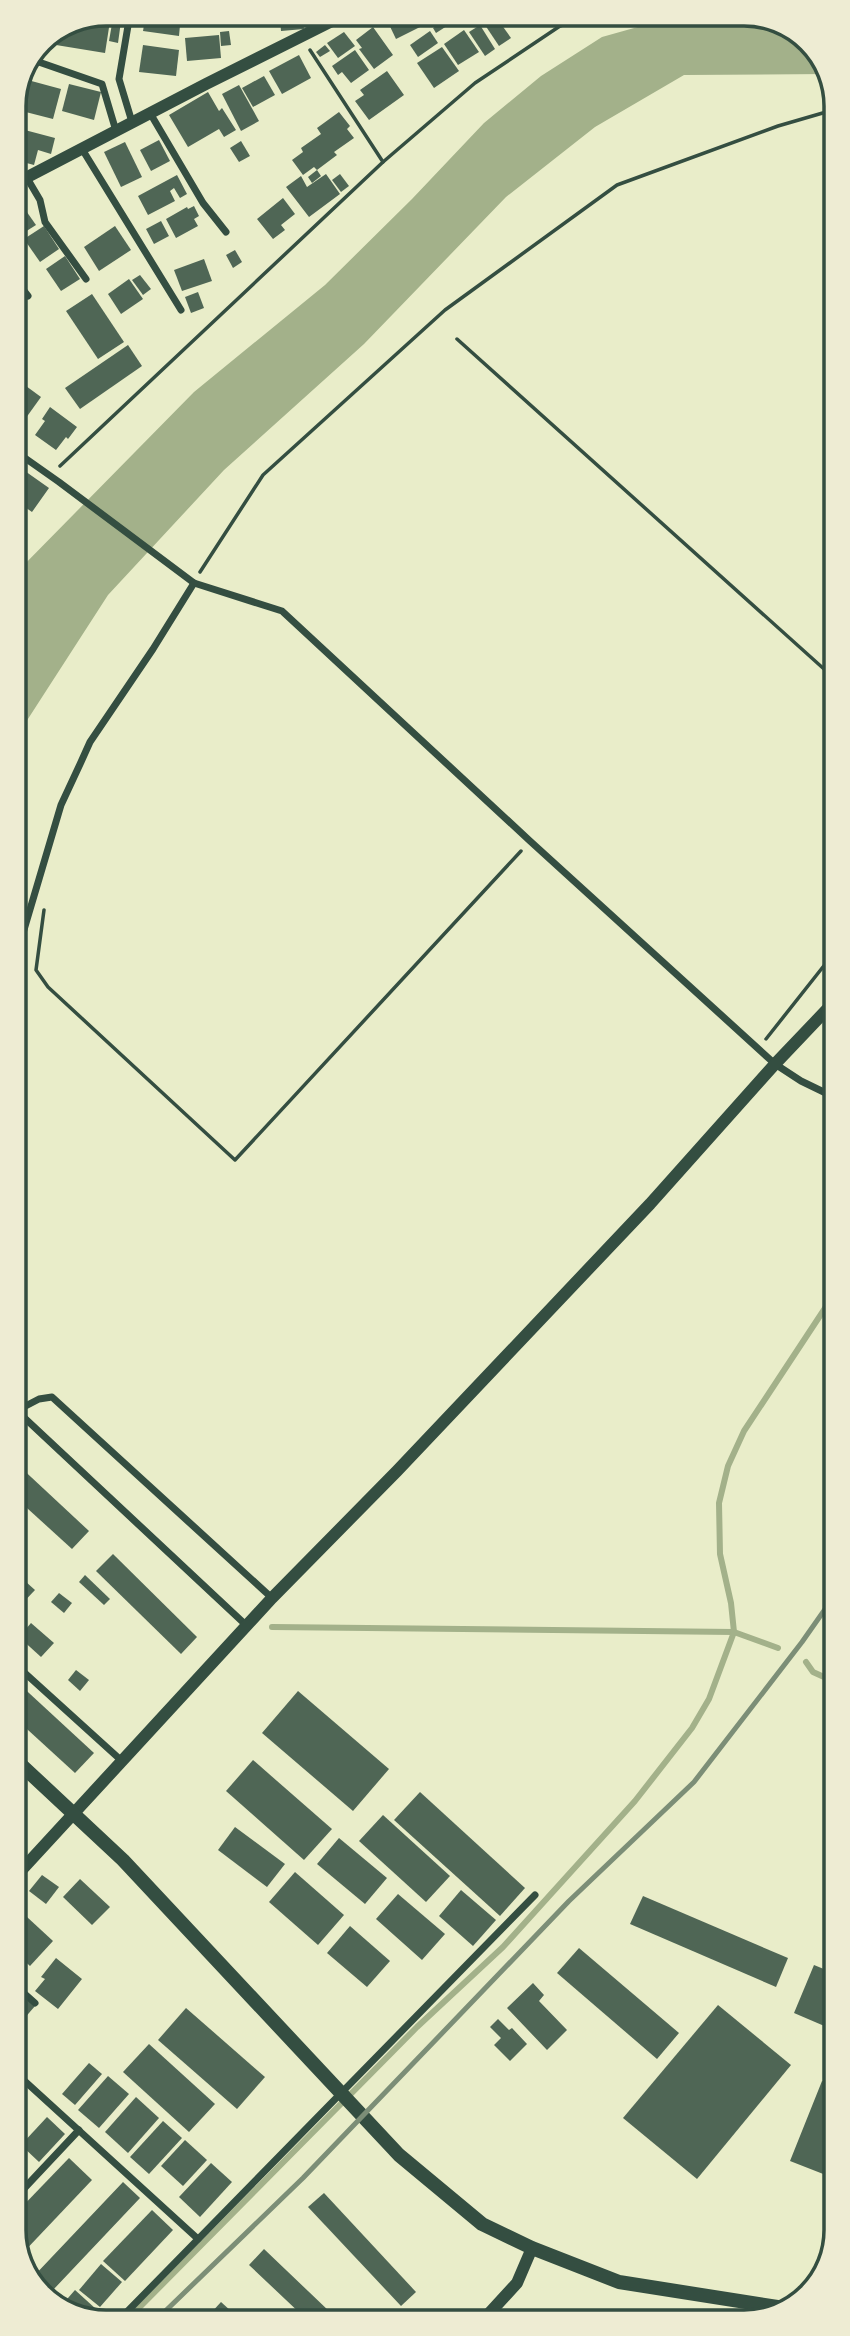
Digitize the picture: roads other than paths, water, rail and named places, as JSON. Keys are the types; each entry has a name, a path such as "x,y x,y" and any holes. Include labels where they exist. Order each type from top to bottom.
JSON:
{"main road":[{"path":"26,1770 123,1860 399,2155 482,2224 532,2248 618,2281 770,2306"}],"street":[{"path":"128,26 119,79 132,122"},
{"path":"86,279 45,222 40,200 27,178 322,26"},
{"path":"40,62 102,84 116,131"},
{"path":"150,113 203,203 226,232"},
{"path":"82,149 181,310"},
{"path":"26,459 194,583 282,611 775,1064 824,1092"},
{"path":"26,925 61,805 86,752 194,583"},
{"path":"26,1865 272,1598 397,1471 650,1204 824,1013"},
{"path":"26,1406 39,1399 52,1397 272,1598"},
{"path":"26,1420 247,1626"},
{"path":"26,1674 123,1762"},
{"path":"129,2310 534,1895"},
{"path":"26,1995 35,2003"},
{"path":"26,2082 198,2239"},
{"path":"26,2186 79,2130"},
{"path":"492,2310 517,2283 532,2248"}],"waterway":[{"path":"137,2310 417,2027 503,1947 635,1801 692,1728 709,1699 734,1632 731,1603 720,1554 719,1503 728,1466 744,1431 824,1310"},
{"path":"272,1627 734,1632 778,1648"},
{"path":"806,1662 813,1672 824,1677"}],"railway":[{"path":"166,2310 303,2178 569,1901 694,1782 824,1611"}]}
